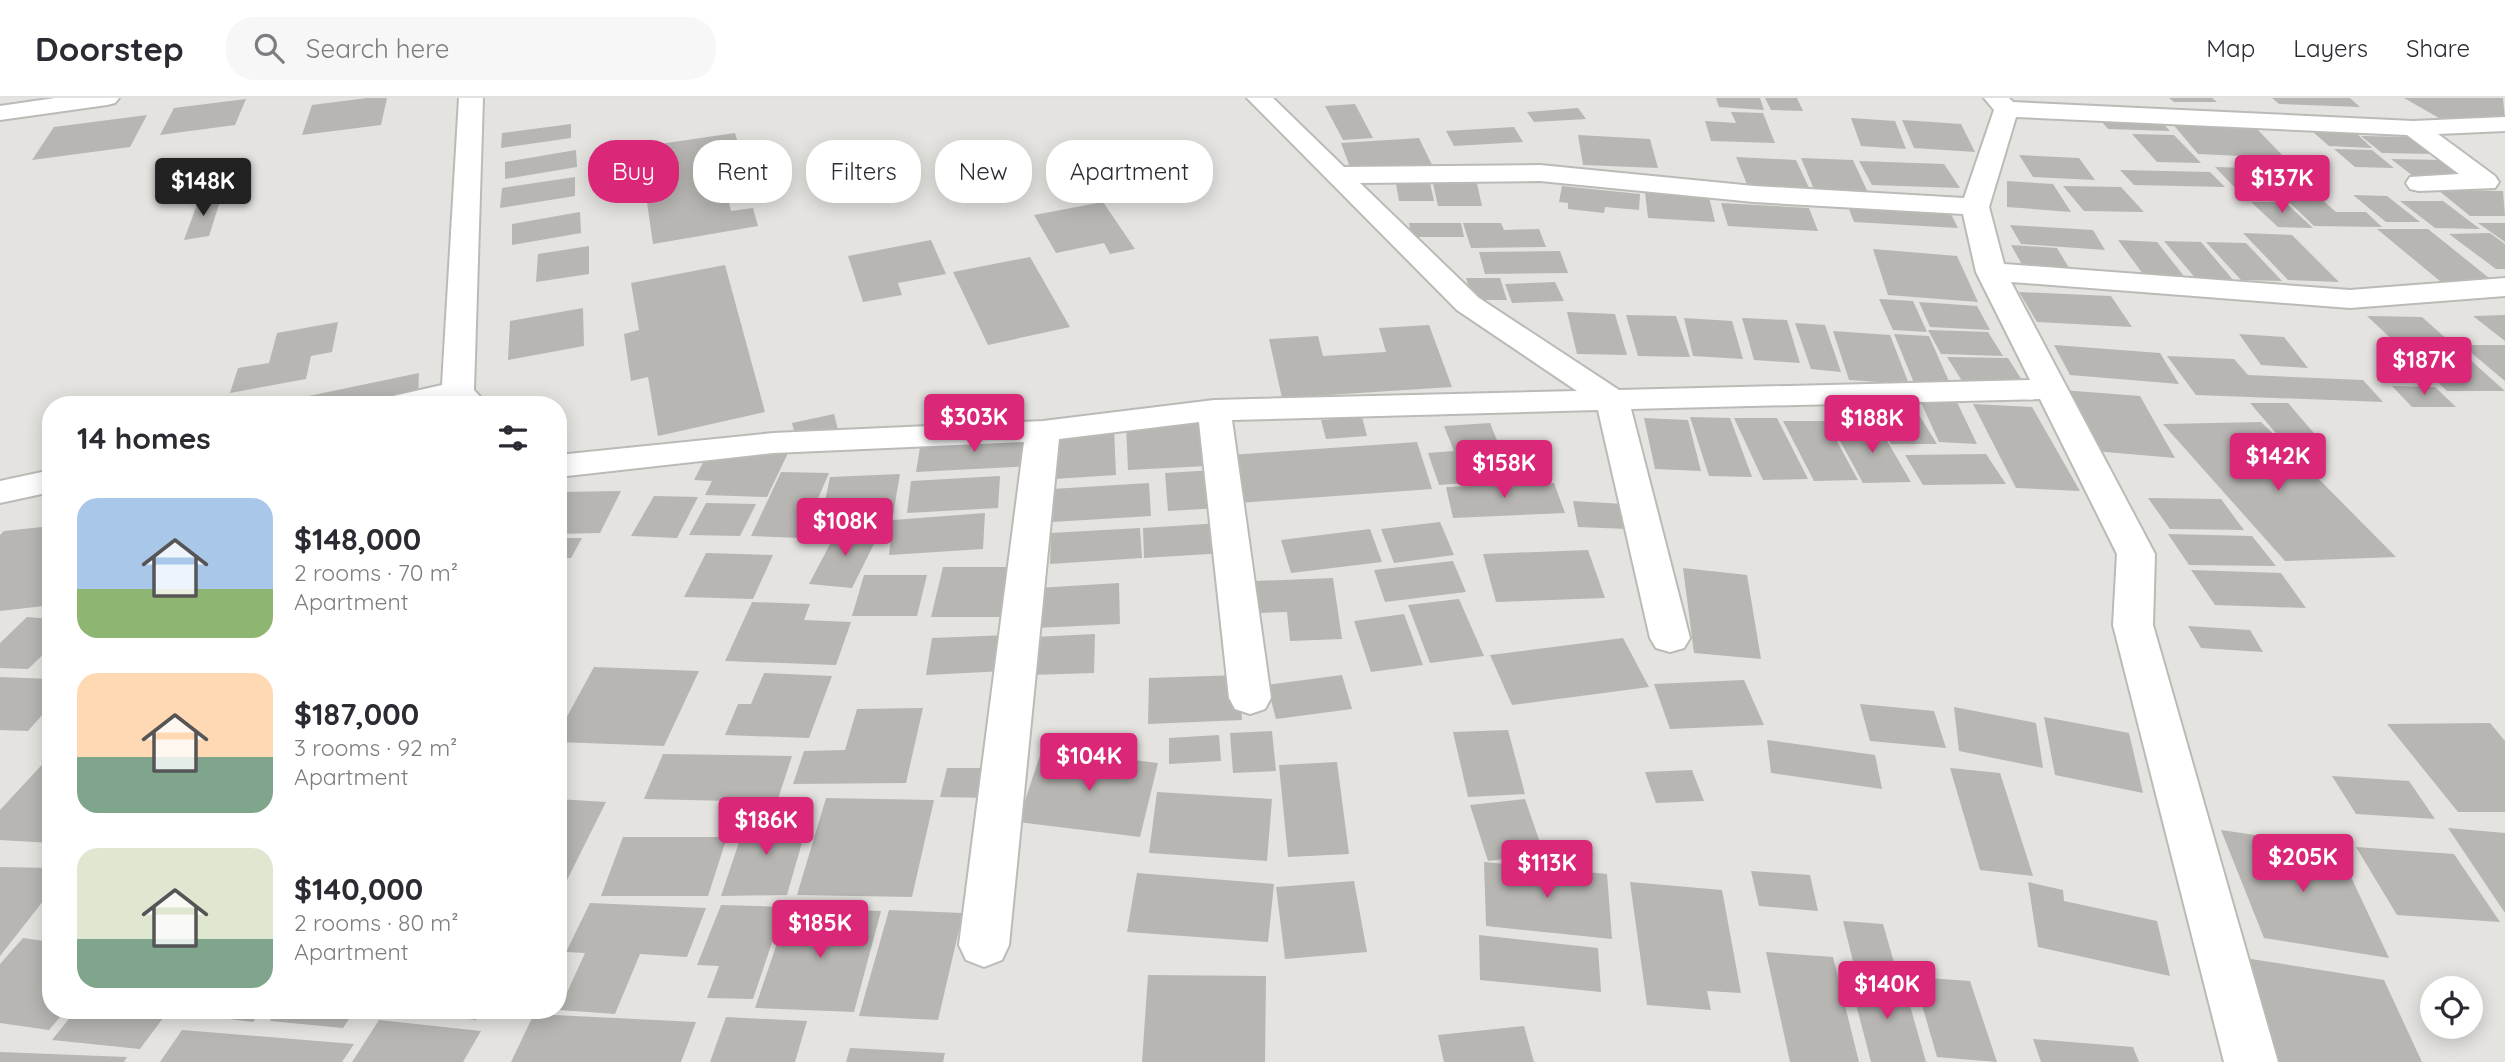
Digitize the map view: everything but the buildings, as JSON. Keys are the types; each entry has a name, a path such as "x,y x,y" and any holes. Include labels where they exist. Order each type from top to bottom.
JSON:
{"street":[{"path":"0,113 107,98"},
{"path":"464,396 471,98"},
{"path":"1259,98 1468,304 1612,400 1670,638"},
{"path":"2251,1062 2133,625 2136,554 1991,272 1975,206 2001,103 2420,127 2505,124"},
{"path":"2389,104 2486,181 2419,183"},
{"path":"1338,175 1540,173 1754,194 1975,206"},
{"path":"1991,272 2350,299 2505,287"},
{"path":"567,465 773,443 1043,431 1214,410 2049,389"},
{"path":"1214,410 1250,698"},
{"path":"984,945 1024,575 1043,431"},
{"path":"0,492 42,483"}]}
